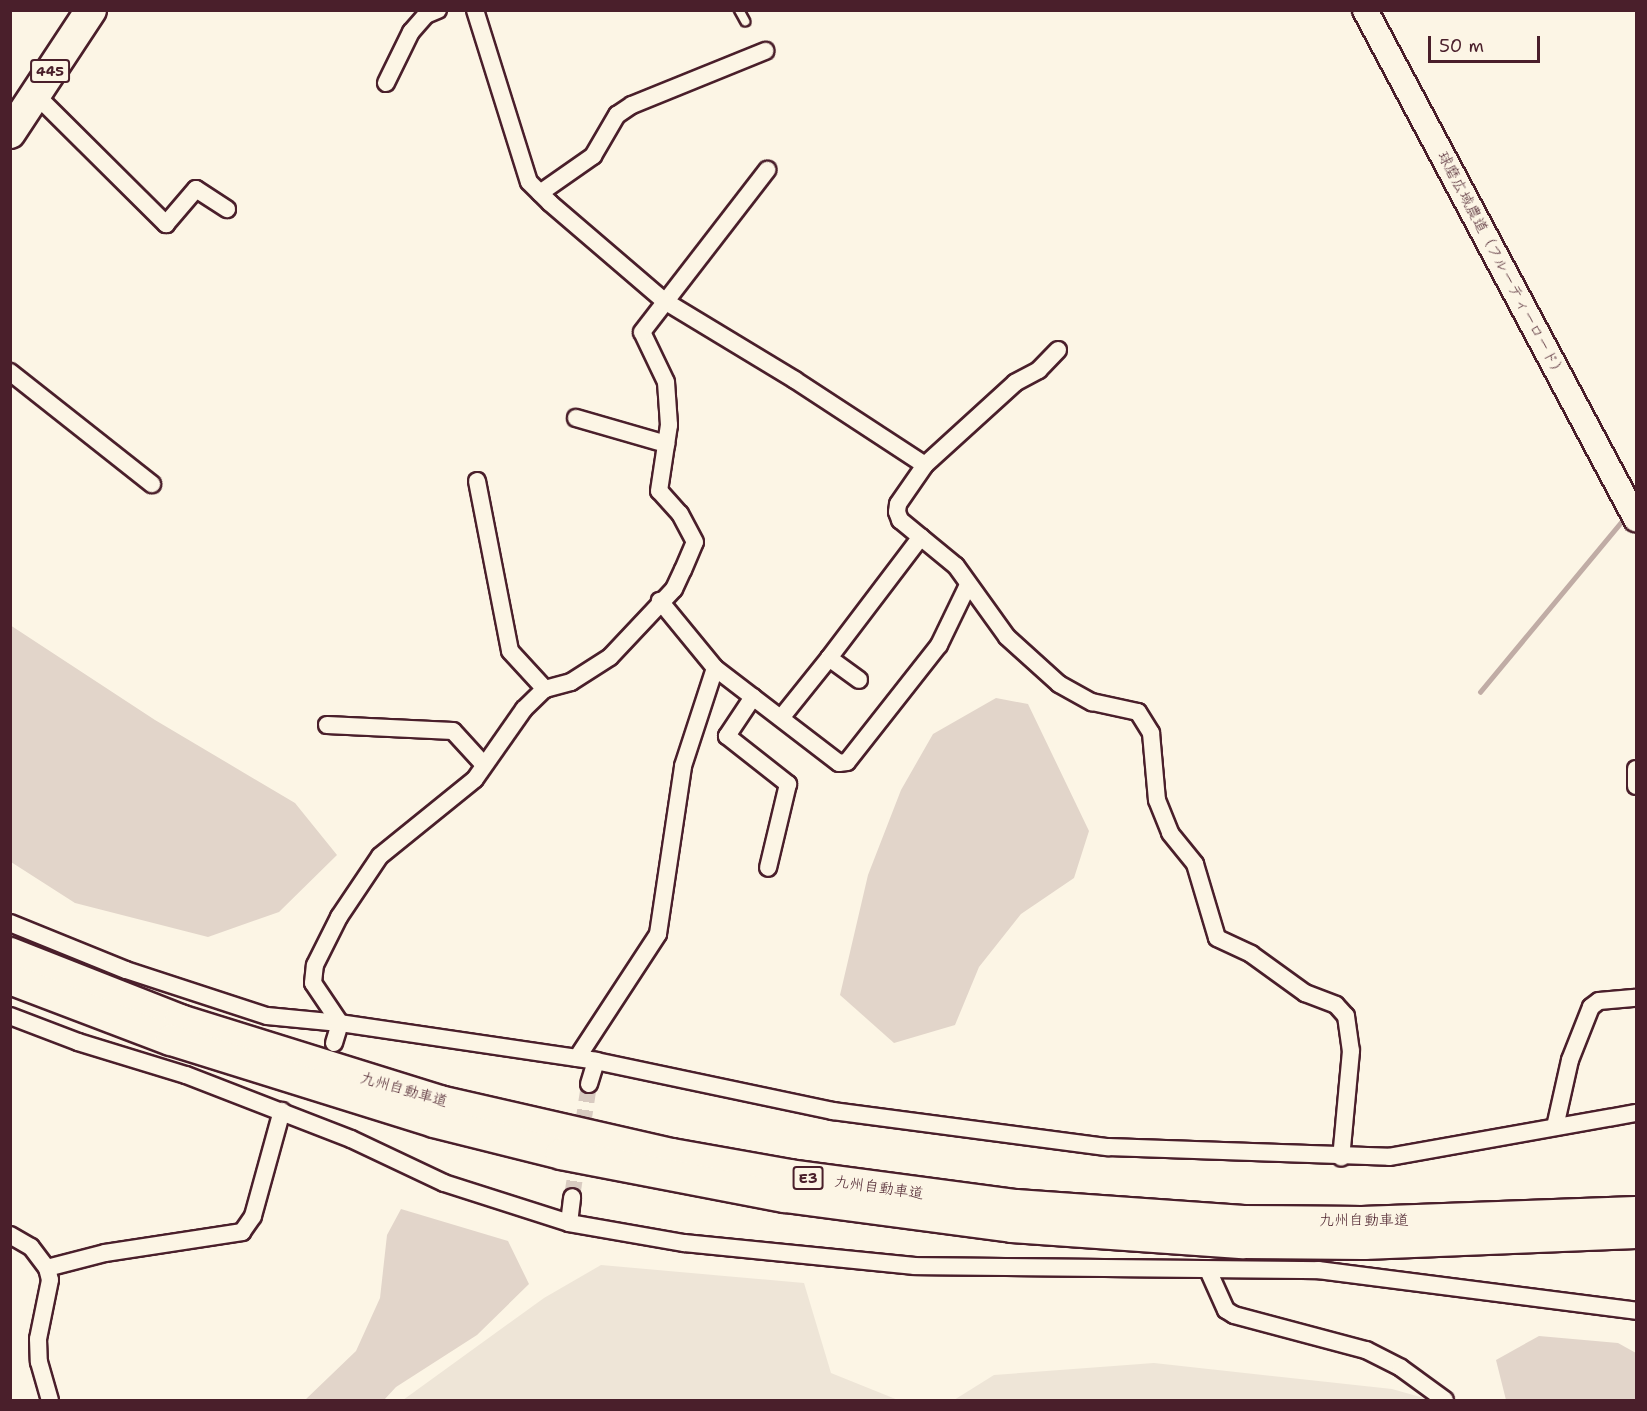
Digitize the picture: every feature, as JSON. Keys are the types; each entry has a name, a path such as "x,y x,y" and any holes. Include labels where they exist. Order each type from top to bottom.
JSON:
{"highway":[{"name":"445","path":"10,133 91,10"},
{"name":"九州自動車道","path":"10,953 180,1020 440,1101 672,1154 779,1173 1016,1204 1231,1220 1362,1222 1564,1217 1636,1212"},
{"name":"九州自動車道","path":"10,979 171,1040 434,1122 561,1154 785,1197 1012,1227 1243,1243 1364,1244 1636,1233"},
{"path":"1564,1217 1636,1207"}],"street":[{"path":"386,83 411,32 426,15 438,10"},
{"path":"475,10 530,182 540,193 663,300 795,380 925,465"},
{"name":"球磨広域農道（フルーティーロード）","path":"1365,10 1636,519"},
{"path":"540,193 593,156 617,115 633,105 765,51"},
{"path":"35,94 166,224 196,189 227,209"},
{"path":"334,1044 340,1023 313,982 315,965 339,917 380,856 475,779 524,710 545,689 572,682 610,657 660,601 674,589 695,542 680,514 659,491 666,444 666,382 642,332 663,300 767,170"},
{"path":"1058,350 1039,370 1015,383 925,465 898,504 897,512 900,520 957,566 968,585 1007,637 1059,684 1092,702 1138,712 1151,734 1156,800 1170,833 1196,864 1217,938 1251,954 1305,993 1342,1010 1351,1051 1341,1158"},
{"path":"10,372 153,484"},
{"path":"576,418 666,444"},
{"path":"477,481 510,651 545,689"},
{"path":"781,718 921,537"},
{"path":"660,601 715,668 840,763 853,758 939,645 968,585"},
{"path":"829,658 859,680"},
{"path":"577,1058 658,934 682,766 715,668"},
{"path":"753,697 727,736 788,784 768,868"},
{"path":"327,725 453,731 484,765"},
{"path":"1636,770 1636,786"},
{"path":"10,923 126,970 267,1016 340,1023 577,1058 832,1111 1108,1148 1389,1158 1636,1113"},
{"path":"1555,1127 1570,1060 1591,1007 1599,1001 1636,998"},
{"path":"10,1016 282,1111 444,1183 569,1224 684,1243 915,1266 1318,1270 1636,1311"},
{"path":"589,1084 596,1061"},
{"path":"309,1122 314,1106"},
{"path":"47,1268 105,1254 242,1232 253,1216 282,1111"},
{"path":"569,1224 572,1197"},
{"path":"10,1235 31,1247 47,1268 50,1280 38,1350 44,1387 50,1401"},
{"path":"1209,1270 1226,1310 1234,1315 1365,1350 1401,1368 1445,1401"}],"lane":[{"path":"739,10 745,21"}],"shaded area":[{"path":"10,625 155,720 295,803 337,855 279,912 208,937 75,903 11,862"},
{"path":"996,698 1028,704 1089,831 1074,878 1021,914 979,967 955,1025 894,1043 840,995 868,875 901,790 933,734"},
{"path":"401,1209 508,1241 529,1284 477,1335 396,1387 384,1400 305,1400 356,1351 380,1298 387,1235"},
{"path":"601,1265 804,1283 831,1373 898,1400 403,1400 544,1298"},
{"path":"1539,1336 1618,1343 1636,1353 1636,1400 1506,1400 1496,1360"},
{"path":"1154,1363 1392,1389 1431,1400 954,1400 994,1375"}],"waterway":[{"path":"1480,692 1626,516"}],"tunnel":[{"path":"572,1197 589,1084"}]}
